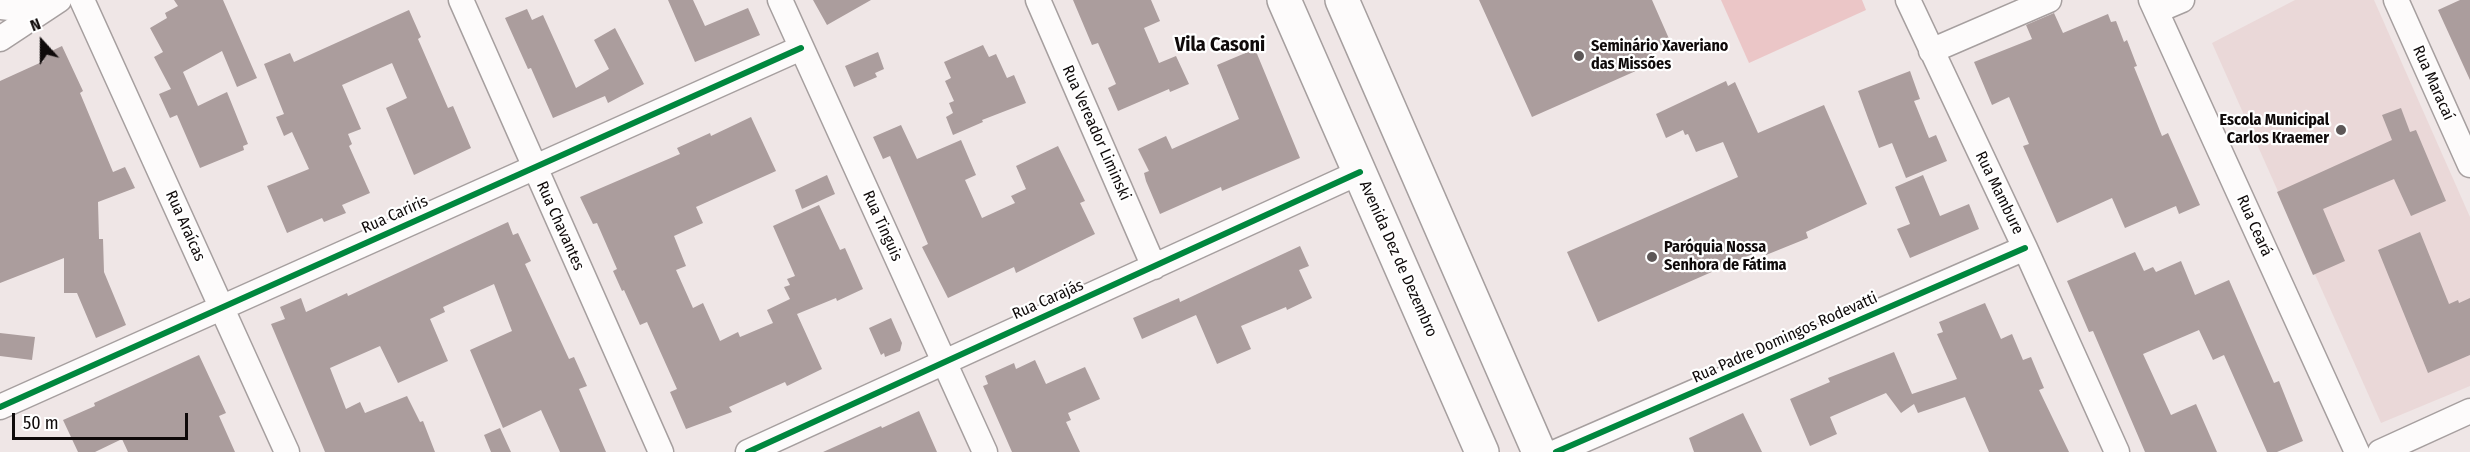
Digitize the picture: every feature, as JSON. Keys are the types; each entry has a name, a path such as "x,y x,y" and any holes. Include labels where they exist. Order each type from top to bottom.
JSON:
{"highway":[{"name":"Avenida Dez de Dezembro","path":"1284,0 1482,452"},
{"path":"1342,0 1539,452"}],"street":[{"name":"Rua Araícas","path":"82,0 287,452"},
{"name":"Rua Chavantes","path":"461,0 661,452"},
{"name":"Rua Tinguis","path":"780,0 985,452"},
{"name":"Rua Vereador Liminski","path":"1038,0 1154,267"},
{"name":"Rua Mambure","path":"1908,0 2025,248 2117,452"},
{"path":"1931,51 2049,0"},
{"path":"2154,6 2182,0"},
{"name":"Rua Maracaí","path":"2396,0 2464,136 2470,165"},
{"path":"0,7 18,9 58,1"},
{"path":"0,39 58,1"},
{"name":"Rua Ceará","path":"2154,6 2357,452"},
{"name":"Rua Cariris","path":"0,407 801,48"},
{"name":"Rua Carajás","path":"748,452 1360,172"},
{"name":"Rua Padre Domingos Rodevatti","path":"1556,452 2025,248"},
{"path":"2380,452 2470,411"}],"shaded area":[{"path":"1721,0 1862,0 1866,10 1749,63"},
{"name":"Escola Municipal Carlos Kraemer","path":"2295,0 2374,0 2470,217 2470,386 2381,423 2212,43"}],"building":[{"path":"174,0 223,0 257,78 237,87 222,51 183,72 198,106 227,92 248,144 243,146 244,150 200,168 177,115 170,118 159,94 171,89 154,57 163,52 150,28 167,18 165,13 178,6"},
{"path":"668,0 693,0 705,26 748,8 760,35 695,62"},
{"path":"813,0 871,0 827,25"},
{"path":"1073,0 1151,0 1160,21 1144,28 1159,63 1176,56 1189,84 1170,92 1169,89 1118,111 1108,88 1116,84 1098,43 1092,45"},
{"name":"Seminário Xaveriano das Missões","path":"1479,0 1652,0 1670,41 1650,50 1656,62 1532,117"},
{"path":"2460,0 2470,0 2470,80 2438,10"},
{"path":"527,9 532,20 543,15 576,88 609,69 594,40 615,28 644,84 608,103 605,96 553,118 531,68 528,69 505,18"},
{"path":"409,10 421,37 418,39 448,108 453,106 471,148 414,175 386,108 407,98 392,63 342,85 361,129 348,134 352,144 349,146 370,193 342,205 346,213 324,222 322,218 287,233 267,186 309,169 292,132 284,136 276,117 284,114 264,64 290,53 294,62"},
{"path":"2054,13 2063,33 2108,14 2111,22 2116,21 2124,42 2127,40 2137,66 2134,67 2162,136 2168,133 2200,205 2179,214 2176,206 2125,228 2112,198 2057,223 2023,146 2029,144 2009,97 1992,105 1974,62 2032,39 2026,25"},
{"path":"983,45 989,57 996,54 1007,78 1014,75 1026,103 982,120 983,122 953,135 946,117 953,113 949,103 954,101 945,81 951,78 944,62"},
{"path":"62,46 83,91 80,93 113,172 125,167 135,188 98,202 99,239 103,239 104,272 126,325 96,338 77,293 64,293 64,258 0,283 0,81 44,61 41,56"},
{"path":"1255,49 1300,158 1222,191 1221,187 1160,214 1146,181 1144,173 1149,171 1138,149 1166,136 1172,149 1239,119 1217,65"},
{"path":"878,52 884,69 875,73 877,77 854,87 845,66"},
{"path":"1910,71 1920,99 1914,101 1929,138 1936,135 1947,161 1906,178 1892,143 1879,148 1858,91"},
{"path":"1726,81 1728,86 1735,82 1758,133 1824,105 1867,204 1806,232 1808,238 1766,255 1764,249 1598,322 1567,252 1738,177 1723,142 1696,152 1688,134 1685,135 1683,130 1666,138 1656,114"},
{"path":"2401,108 2410,132 2416,130 2446,201 2411,216 2394,179 2323,209 2345,261 2313,275 2277,192 2392,140 2382,115"},
{"path":"751,117 776,171 696,207 703,223 674,236 686,266 676,270 693,308 703,303 720,341 738,332 740,337 773,323 767,310 790,299 784,287 790,285 787,279 795,276 773,226 819,205 840,250 845,248 863,289 837,301 836,298 797,314 822,369 787,386 785,382 729,407 732,412 686,429 670,392 677,389 647,322 640,325 613,271 617,269 597,223 593,224 580,197 680,154 677,148 710,133 711,136"},
{"path":"901,125 917,159 961,140 976,175 965,180 982,218 1015,203 1011,196 1026,189 1016,166 1058,146 1085,201 1080,203 1095,234 1016,273 1014,267 948,298 922,247 928,244 890,156 883,159 873,137"},
{"path":"827,175 835,194 802,209 795,190"},
{"path":"1923,175 1940,216 1969,204 1979,229 1910,258 1897,229 1910,224 1895,187"},
{"path":"508,222 513,235 518,233 531,261 525,264 569,359 574,357 587,386 579,389 606,452 560,452 541,410 503,428 470,350 512,331 494,284 443,307 445,312 430,319 448,361 398,383 380,346 330,368 346,409 360,402 365,413 407,396 420,422 423,421 435,452 325,452 271,324 285,319 280,307 301,298 306,312 347,293 348,296"},
{"path":"2420,232 2449,304 2470,298 2470,355 2428,373 2378,250"},
{"path":"1300,246 1309,266 1299,270 1312,298 1287,310 1286,307 1241,326 1251,349 1217,364 1196,315 1142,339 1133,318 1179,298 1180,302"},
{"path":"2135,252 2144,271 2153,267 2156,272 2181,261 2195,295 2229,280 2274,383 2279,381 2303,441 2277,452 2267,452 2224,355 2213,360 2199,330 2143,354 2171,415 2196,404 2217,452 2145,452 2093,331 2089,332 2067,281"},
{"path":"1985,303 2001,339 2012,334 2023,360 2031,357 2044,388 2039,390 2069,452 1989,452 1965,397 1918,413 1914,404 1901,413 1886,393 1830,417 1837,434 1810,446 1790,399 1830,382 1828,378 1894,352 1912,394 1957,379 1937,334 1943,332 1939,322"},
{"path":"891,318 902,343 900,351 885,357 884,353 881,355 869,328"},
{"path":"0,333 35,337 32,360 0,356"},
{"path":"199,355 226,413 219,416 235,452 128,452 122,439 95,452 78,452 63,420 95,406 94,403"},
{"path":"1035,360 1046,384 1085,367 1100,399 1068,413 1071,420 1066,422 1080,452 1012,452 983,386 988,384 985,376 1014,363 1016,369"},
{"path":"919,411 937,452 823,452 881,426 882,428"},
{"path":"1743,413 1762,452 1694,452 1689,438"},
{"path":"500,428 511,452 491,452 484,435"}],"cycle path":[{"path":"0,407 801,48"},
{"path":"748,452 1360,172"},
{"path":"1556,452 2025,248"}],"place":[{"name":"Seminário Xaveriano das Missões","path":"1579,56"},
{"name":"Escola Municipal Carlos Kraemer","path":"2341,130"},
{"name":"Paróquia Nossa Senhora de Fátima","path":"1652,257"}],"district":[{"name":"Vila Casoni","path":"1220,45"}]}
